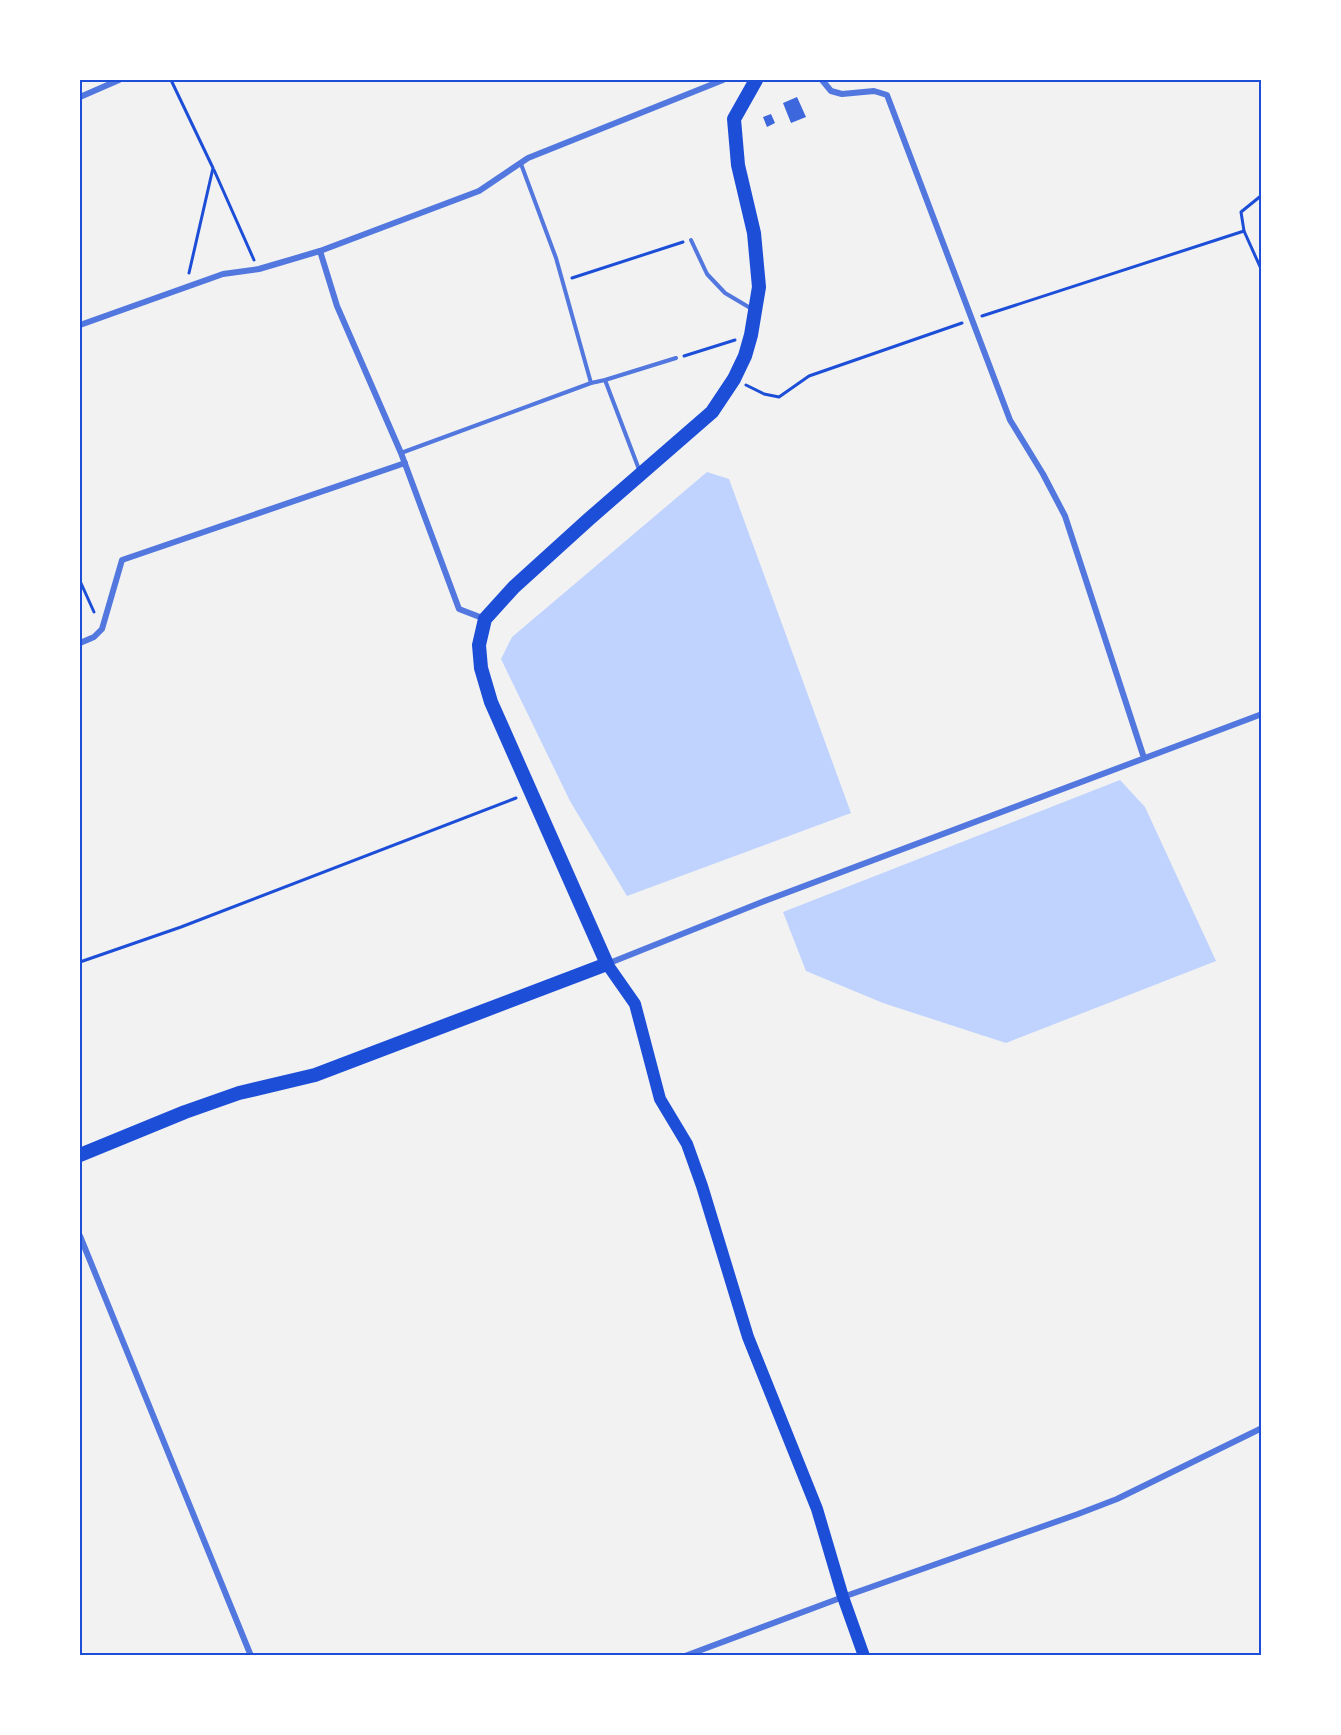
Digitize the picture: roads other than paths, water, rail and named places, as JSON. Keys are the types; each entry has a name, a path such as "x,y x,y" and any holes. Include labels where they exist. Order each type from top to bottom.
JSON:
{"main road":[{"path":"753,80 734,119 738,165 754,234 759,286 751,335 745,356 734,379 712,412 514,587 485,619 479,645 481,668 491,702 607,964 635,1004 660,1099 687,1144 748,1337 817,1509 843,1597 864,1656"},
{"path":"80,1155 185,1112 239,1093 315,1075 607,964"}],"street":[{"path":"80,97 119,80"},
{"path":"80,324 223,274 258,269 320,251 479,191 528,158 723,80"},
{"path":"822,80 831,91 842,94 874,91 887,94 1010,420 1065,516 1144,758"},
{"path":"320,251 337,306 401,453 459,609 485,619"},
{"path":"80,643 94,637 102,629 122,560 405,463"},
{"path":"607,964 773,898 1262,714"},
{"path":"80,1236 251,1656"},
{"path":"685,1656 1107,1503 1262,1428"}],"lane":[{"path":"521,163 556,258 591,383"},
{"path":"691,240 707,274 725,293 755,311"},
{"path":"401,453 591,383 605,381 676,358"},
{"path":"605,381 640,474"}],"water":[{"path":"707,472 729,479 851,813 627,896 570,801 501,659 512,637"},
{"path":"1120,780 1145,807 1216,961 1006,1043 883,1003 806,971 783,912"}]}
